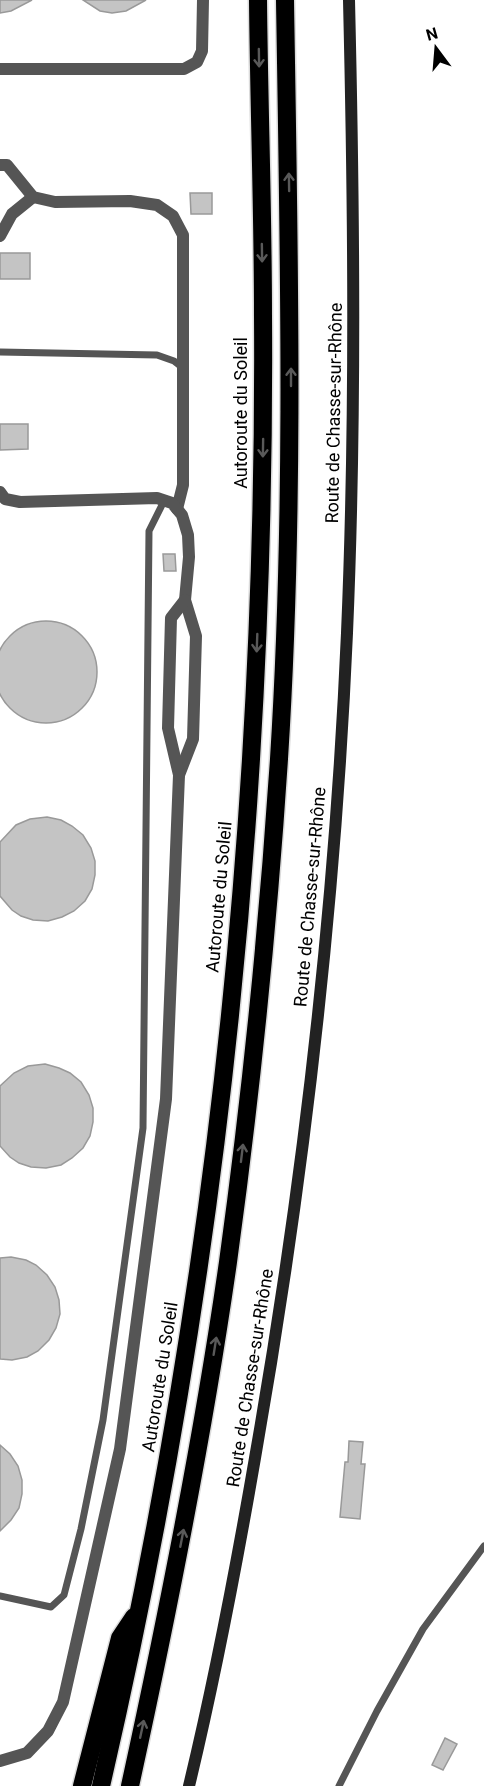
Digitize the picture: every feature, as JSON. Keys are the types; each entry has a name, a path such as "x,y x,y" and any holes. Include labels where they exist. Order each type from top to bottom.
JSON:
{"highway":[{"name":"Autoroute du Soleil","path":"101,1786 140,1608 192,1316 220,1109 240,909 252,750 262,502 263,312 258,0"},
{"path":"130,1786 178,1556 218,1328 246,1124 269,903 279,756 289,512 291,314 285,0"},
{"path":"82,1786 120,1638 140,1608"}],"main road":[{"name":"Route de Chasse-sur-Rhône","path":"189,1786 223,1632 265,1406 291,1234 325,956 343,710 352,487 354,271 349,0"}],"street":[{"path":"0,69 184,69 197,62 202,51 203,0"},
{"path":"0,165 7,165 33,197 55,202 130,201 158,205 173,216 183,235 183,485 177,509"},
{"path":"0,236 12,214 33,197"},
{"path":"2,497 20,502 157,498 172,503 182,515 188,535 189,557 185,600 196,636 193,740 179,775"},
{"path":"0,1761 27,1753 48,1731 63,1702 120,1449 166,1099 179,775 168,728 171,618 185,600"}],"lane":[{"path":"0,352 157,355 183,368"},
{"path":"0,1596 51,1607 64,1595 81,1529 103,1420 143,1128 149,531 164,501"},
{"path":"339,1786 377,1711 423,1629 484,1546"}],"building":[{"path":"0,0 32,0 11,11 0,13"},
{"path":"83,0 146,0 126,11 112,13 100,11"},
{"path":"190,193 212,193 212,214 191,214"},
{"path":"0,253 30,253 30,279 0,279"},
{"path":"0,424 28,424 28,449 0,450"},
{"path":"163,554 175,554 176,571 164,571"},
{"path":"46,621 65,625 82,636 93,653 97,672 93,691 82,708 65,719 46,723 27,719 10,708 -1,691 -5,672 -1,653 10,636 27,625"},
{"path":"47,817 61,820 83,835 91,848 95,861 92,889 85,901 74,911 48,921 21,916 12,910 0,896 0,842 16,825 30,819"},
{"path":"45,1064 70,1073 81,1082 89,1095 93,1108 90,1136 83,1148 61,1165 46,1168 19,1163 0,1146 0,1086 14,1073 28,1066"},
{"path":"11,1257 36,1265 47,1275 55,1287 60,1314 49,1340 38,1351 27,1357 12,1360 0,1359 0,1258"},
{"path":"349,1441 363,1442 361,1464 365,1464 360,1519 340,1517"},
{"path":"0,1445 18,1466 22,1480 22,1494 19,1508 0,1531"},
{"path":"445,1738 457,1744 443,1770 432,1765"}]}
